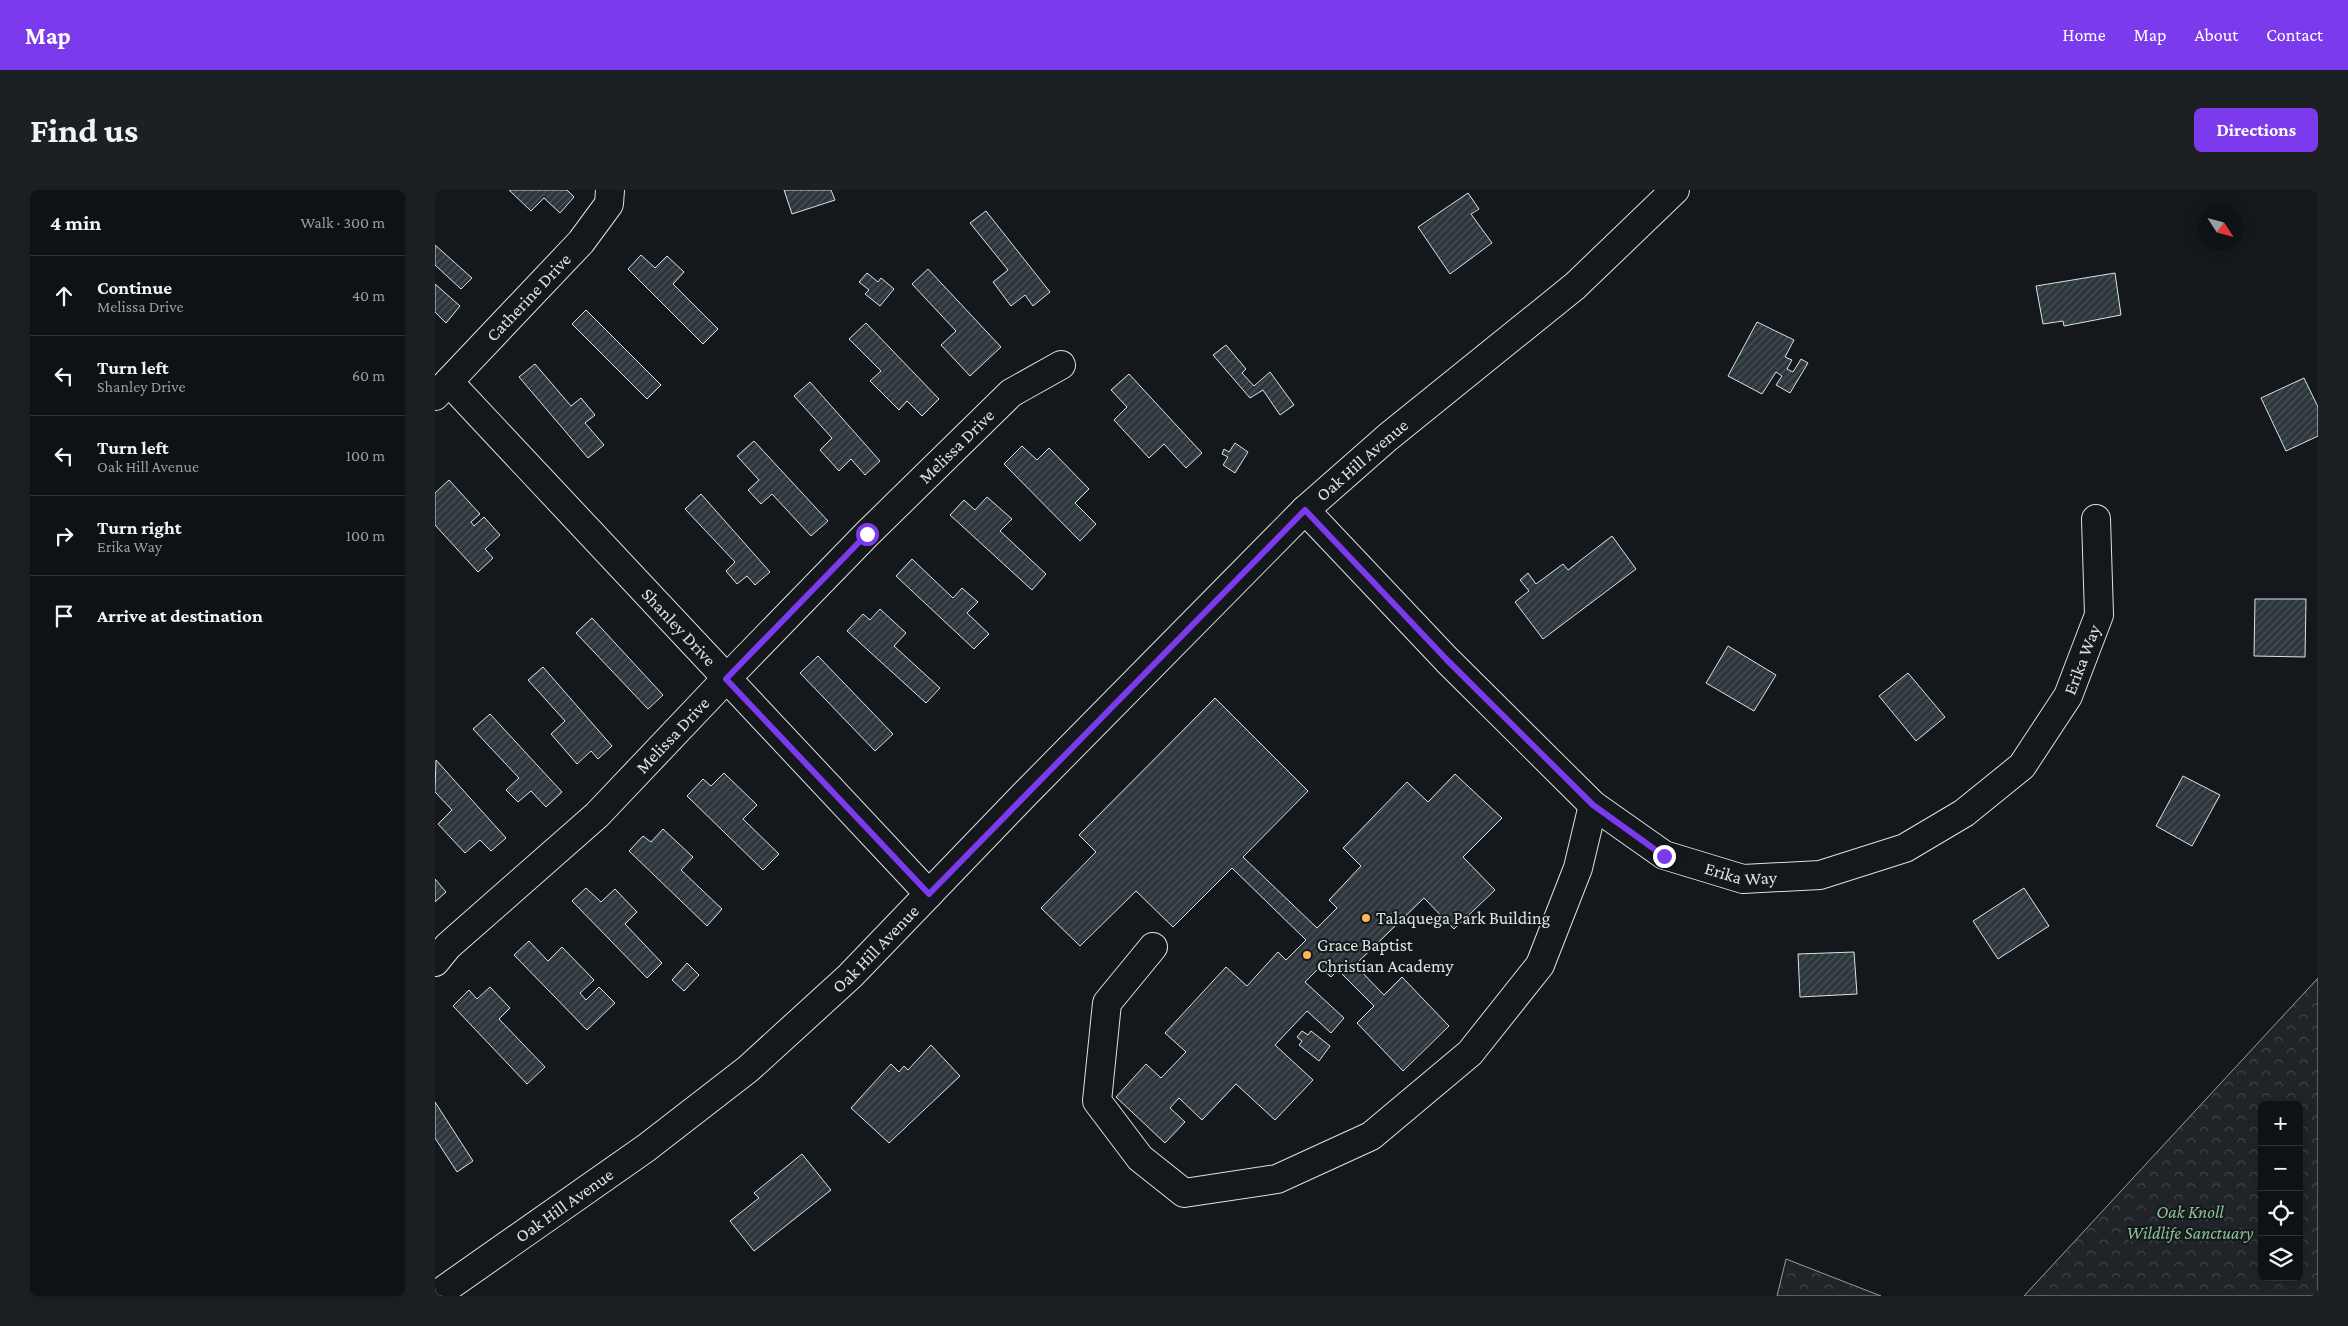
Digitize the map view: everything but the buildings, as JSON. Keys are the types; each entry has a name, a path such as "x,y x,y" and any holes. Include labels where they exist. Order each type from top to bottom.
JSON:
{"street":[{"name":"Catherine Drive","path":"442,389 581,242 609,204 610,190"},
{"name":"Oak Hill Avenue","path":"435,1296 646,1148 748,1069 850,976 1305,510 1387,437 1575,286 1675,190"},
{"name":"Melissa Drive","path":"435,962 447,946 597,815 867,534 1011,392 1061,365"},
{"name":"Shanley Drive","path":"442,389 726,679 929,894"},
{"name":"Erika Way","path":"1305,510 1447,660 1593,805 1664,856 1743,879 1820,875 1905,848 1965,813 2022,766 2067,696 2099,615 2096,519"},
{"path":"1153,946 1107,1003 1097,1101 1140,1158 1184,1193 1277,1179 1371,1136 1471,1053 1540,965 1578,868 1593,805"}],"green space":[{"name":"Oak Knoll Wildlife Sanctuary","path":"2318,978 2318,1296 2024,1296"},
{"path":"1786,1259 1881,1296 1777,1296"}],"place":[{"name":"Talaquega Park Building","path":"1366,918"},
{"name":"Grace Baptist Christian Academy","path":"1307,955"}],"route":[{"path":"867,534 726,679 929,894 1305,510 1447,660 1593,805 1664,856"}]}
